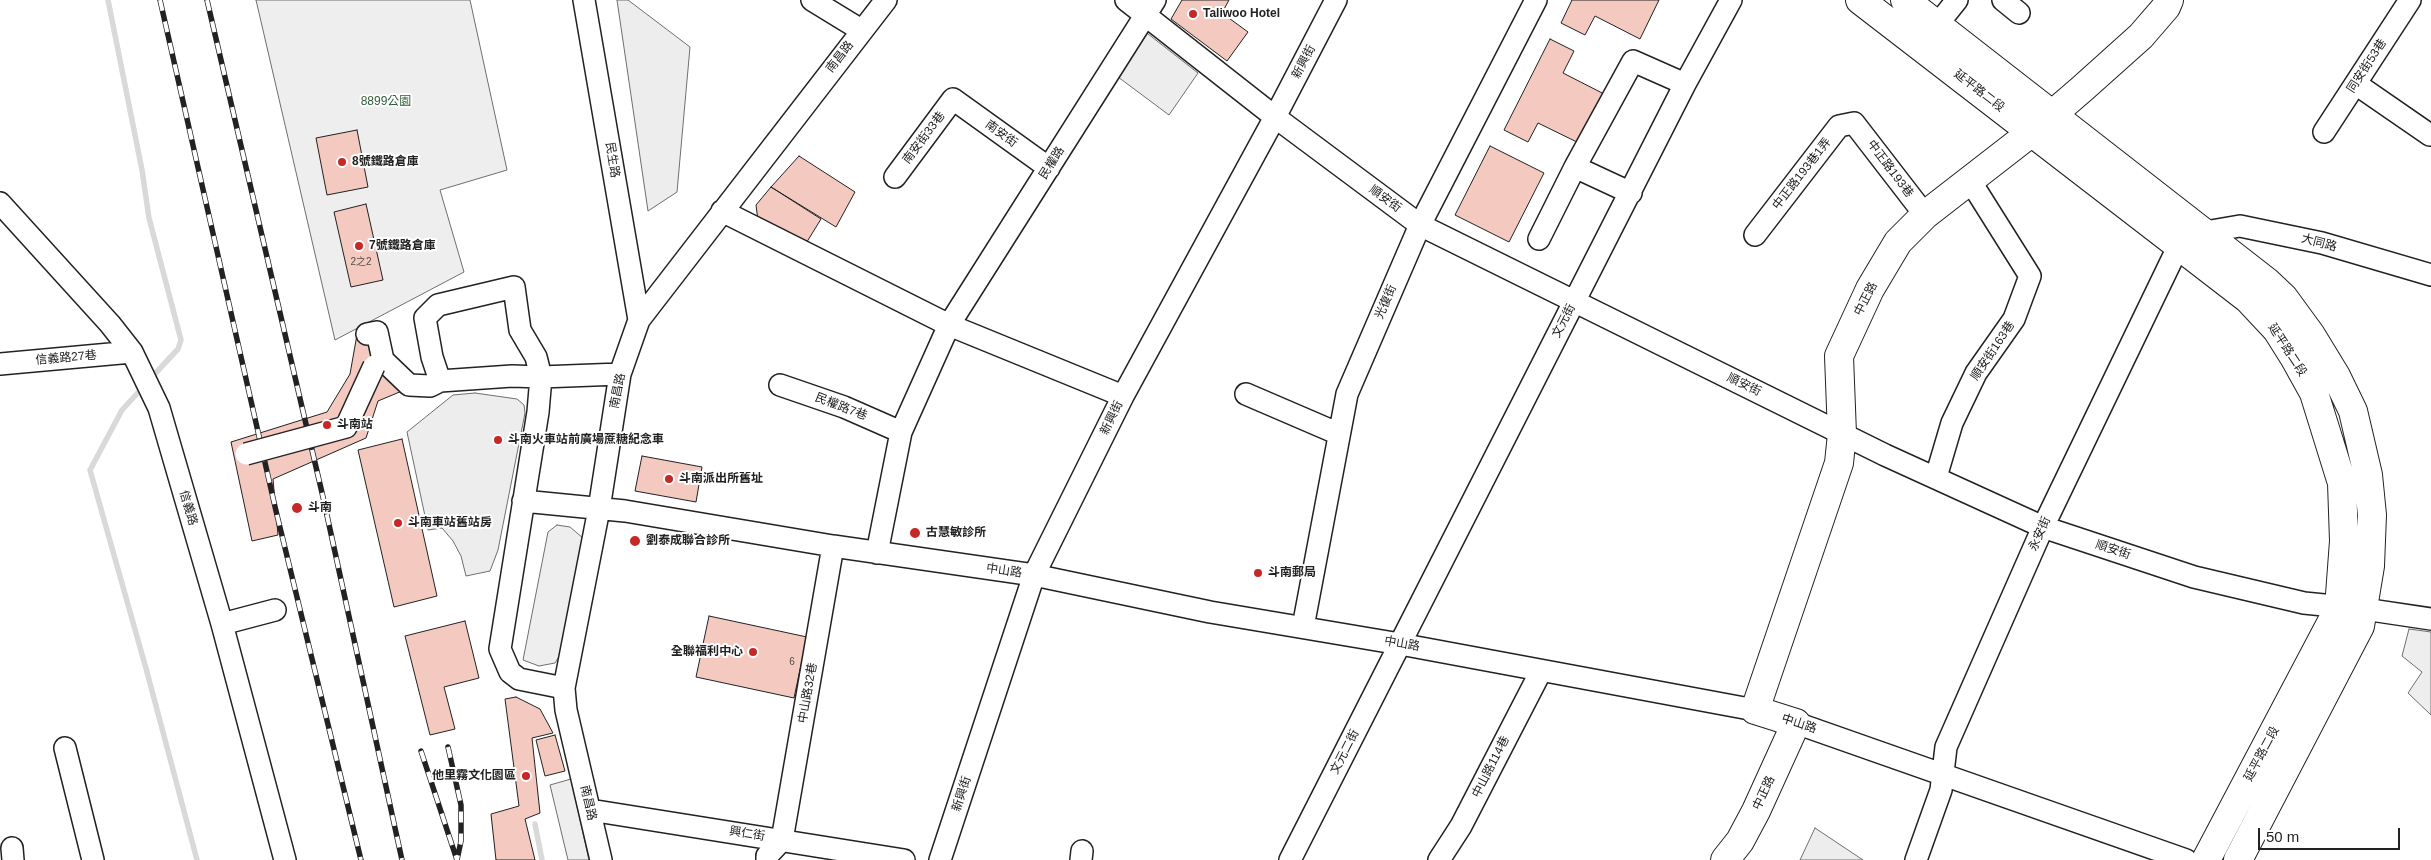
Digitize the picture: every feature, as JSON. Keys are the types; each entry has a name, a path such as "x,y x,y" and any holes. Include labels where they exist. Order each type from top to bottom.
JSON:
{"main road":[{"name":"延平路二段","path":"1860,0 2248,298 2277,330 2314,393 2342,483 2344,541 2352,608 2360,626 2238,860"},
{"name":"延平路二段","path":"1905,0 2206,232 2284,298 2311,334 2336,376 2352,411 2368,475 2372,515 2370,566 2352,608 2206,860"},
{"name":"中正路","path":"1755,710 1839,462 1842,434 1839,356 1870,289 1898,242 1925,215 2053,114 2141,36 2166,8 2169,0"},
{"name":"中山路","path":"1755,710 1796,723"},
{"name":"中正路","path":"1725,860 1740,841 1756,811 1796,723"}],"street":[{"name":"民生路","path":"584,0 639,320"},
{"path":"812,0 862,30"},
{"name":"南昌路","path":"601,860 566,710 564,688 599,509 620,374 639,320 886,0"},
{"name":"順安街","path":"1126,0 1150,8 1275,117 1420,225 1842,434 2043,527 2194,577 2304,604 2352,608 2431,619"},
{"name":"新興街","path":"940,860 1034,576 1123,396 1275,117 1336,0"},
{"name":"文元街","path":"1400,644 1685,84 1731,0"},
{"path":"1937,25 1956,0"},
{"name":"同安街53巷","path":"2324,132 2410,0"},
{"name":"光復街","path":"1303,627 1347,394 1420,225 1528,3"},
{"name":"民權路","path":"877,553 901,432 949,325 1150,8"},
{"path":"1539,239 1575,167 1633,61 1685,84"},
{"path":"2356,84 2430,134"},
{"name":"南安街","path":"953,99 1048,168"},
{"name":"南安街33巷","path":"894,177 953,99"},
{"name":"中正路193巷","path":"1854,123 1925,215"},
{"name":"中正路193巷1弄","path":"1755,235 1839,126 1854,123"},
{"path":"1575,167 1631,193"},
{"name":"順安街163巷","path":"1936,477 1952,423 1976,373 2014,319 2030,276 1969,179"},
{"name":"信義路","path":"0,203 110,324 132,352 159,408 222,624 285,860"},
{"path":"722,211 949,325 1123,396"},
{"name":"大同路","path":"2206,232 2240,226 2271,231 2431,275"},
{"path":"2179,245 2206,232"},
{"name":"永安街","path":"1916,860 1941,790 1946,748 2043,527 2179,245"},
{"path":"440,381 432,357 425,318 438,305 514,287 520,330 536,357 540,377 538,412 500,649 510,672 519,680 564,688"},
{"path":"367,334 377,332 383,360 409,385 430,386 440,381 512,376 540,377 620,374"},
{"name":"信義路27巷","path":"0,364 132,352"},
{"path":"246,454 346,427 374,366"},
{"name":"民權路7巷","path":"780,385 844,407 901,432"},
{"path":"1246,394 1339,434"},
{"name":"中山路","path":"523,501 626,511 833,546 1034,576 1210,612 1400,644 1755,710"},
{"name":"中山路32巷","path":"782,840 833,546"},
{"path":"222,624 275,610"},
{"name":"文元二街","path":"1290,860 1400,644"},
{"name":"中山路114巷","path":"1438,860 1461,826 1541,671"},
{"name":"中山路","path":"1796,723 2186,860"},
{"path":"65,748 93,860"},
{"name":"興仁街","path":"590,810 904,860"},
{"path":"767,860 767,856 782,840"}],"green space":[{"name":"8899公園","path":"256,0 470,0 507,170 440,190 464,272 335,340"},
{"path":"557,525 570,527 584,539 560,655 555,663 539,666 523,660 548,532"},
{"path":"2409,629 2431,632 2431,715 2408,693 2422,672 2402,656"},
{"path":"571,779 589,860 568,860 550,785"}],"shaded area":[{"path":"617,0 628,0 690,47 677,192 648,211"},
{"path":"1143,30 1198,73 1169,115 1114,74"},
{"path":"475,393 517,399 524,405 525,413 498,550 490,571 466,576 461,556 453,541 442,528 428,530 407,432 453,395"},
{"path":"1815,828 1863,860 1800,860"}],"building":[{"path":"1182,0 1229,0 1222,13 1248,32 1227,61 1171,19"},
{"path":"1572,0 1659,0 1640,39 1595,16 1585,35 1561,23"},
{"path":"1550,39 1574,51 1563,73 1608,96 1583,145 1538,123 1528,142 1504,130"},
{"name":"8號鐵路倉庫","path":"357,130 368,187 327,195 316,138"},
{"path":"1490,146 1544,173 1509,242 1455,215"},
{"path":"799,156 855,192 836,227 771,187"},
{"path":"771,187 821,219 805,245 758,221 756,205"},
{"name":"7號鐵路倉庫","path":"366,204 383,280 351,287 334,212"},
{"name":"斗南站","path":"385,324 402,391 378,401 366,438 273,479 278,535 252,541 231,442 327,412 350,374 358,329"},
{"name":"斗南車站舊站房","path":"402,439 437,596 394,607 358,450"},
{"name":"斗南派出所舊址","path":"642,456 702,467 696,502 635,491"},
{"name":"全聯福利中心","path":"709,616 807,637 794,698 696,677"},
{"path":"465,621 479,678 444,687 455,729 430,735 405,636"},
{"name":"他里霧文化園區","path":"516,697 540,709 553,733 532,738 540,813 525,819 535,860 496,860 491,814 519,806 505,699"},
{"path":"555,735 565,771 545,776 536,740"}],"waterway":[{"path":"108,0 142,170 149,218 181,340 178,349 150,379"},
{"path":"144,386 122,410 90,470 147,672 197,860"},
{"path":"535,824 542,860"}],"railway":[{"path":"160,0 276,511 361,860"},
{"path":"207,0 323,497 402,860"},
{"path":"448,747 461,805 461,841 457,860"},
{"path":"421,751 457,860"}],"place":[{"name":"Taliwoo Hotel","path":"1193,14"},
{"name":"8號鐵路倉庫","path":"342,162"},
{"name":"7號鐵路倉庫","path":"359,246"},
{"name":"斗南站","path":"327,425"},
{"name":"斗南火車站前廣場蔗糖紀念車","path":"498,440"},
{"name":"斗南派出所舊址","path":"669,479"},
{"name":"斗南","path":"297,508"},
{"name":"斗南車站舊站房","path":"398,523"},
{"name":"古慧敏診所","path":"915,533"},
{"name":"劉泰成聯合診所","path":"635,541"},
{"name":"斗南郵局","path":"1258,573"},
{"name":"全聯福利中心","path":"753,652"},
{"name":"他里霧文化園區","path":"526,776"}]}
